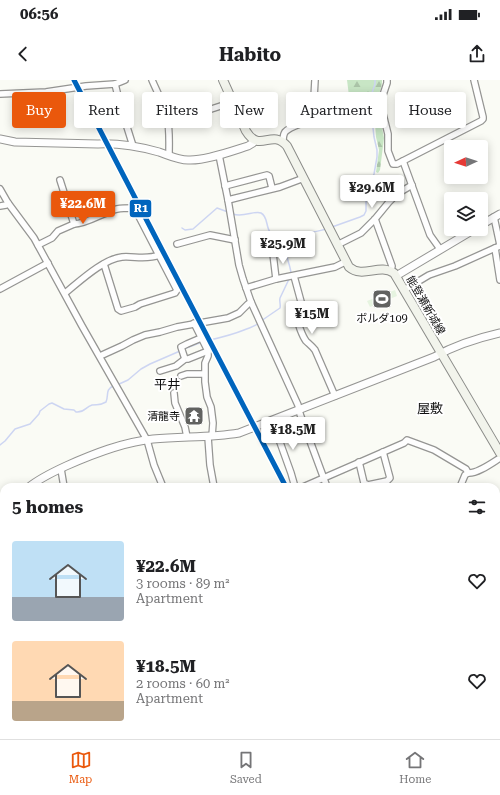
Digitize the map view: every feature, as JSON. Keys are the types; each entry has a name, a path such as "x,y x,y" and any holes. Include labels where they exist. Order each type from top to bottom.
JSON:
{"main road":[{"path":"223,80 228,92"},
{"path":"244,128 250,138 254,141 259,142 276,139 283,142 287,146 345,262"},
{"name":"能登瀬新城線","path":"345,262 349,267 358,272 387,269 393,274 404,290 500,453"}],"street":[{"path":"0,94 46,92 86,86 115,84 125,80"},
{"path":"152,80 157,92"},
{"path":"283,142 283,137 286,131 316,116 317,114 314,98 315,80"},
{"path":"387,80 382,98 382,110 388,134 388,151 393,164 397,164 483,120 474,80"},
{"path":"115,84 133,146"},
{"path":"168,128 169,155"},
{"path":"0,140 15,142 111,144 133,146 169,155 181,160 190,160 218,155 248,146 254,141"},
{"path":"218,155 231,214 239,265 246,288 290,386 326,483"},
{"path":"403,161 430,235 440,249"},
{"path":"225,186 267,175 269,176 272,188"},
{"path":"228,200 280,187 304,178"},
{"path":"60,180 74,224"},
{"path":"337,245 361,233 397,194 412,185"},
{"path":"0,189 8,203 38,245 147,440 154,465 161,483"},
{"path":"0,206 8,203"},
{"path":"38,245 52,238 58,231 74,224 89,220 119,208 133,208 135,209 177,290 175,293 121,311 118,309 104,264"},
{"path":"488,221 497,215"},
{"path":"497,215 500,280"},
{"path":"375,219 392,266 393,274 463,236"},
{"path":"177,244 210,235 235,240"},
{"path":"404,290 429,275 455,266 498,246"},
{"path":"273,254 276,279"},
{"path":"65,293 88,274 104,264 119,258 137,258 158,255"},
{"path":"246,288 276,279 335,267 345,262"},
{"path":"0,289 48,263"},
{"path":"294,276 303,309 298,316 302,335 314,350 335,396"},
{"path":"100,356 145,335 194,323 228,318 239,313 251,302"},
{"path":"194,323 208,351 208,356 205,363 204,382 211,407 213,423 210,436 210,465 213,483"},
{"path":"35,483 46,476 86,457 116,447 147,440 239,433 434,357 471,341 500,333"},
{"path":"185,359 181,347 201,338"},
{"path":"160,371 176,366 185,359 208,351"},
{"path":"181,376 187,374 204,374"},
{"path":"174,393 175,403 185,427 187,438"},
{"path":"272,420 294,483"},
{"path":"311,483 404,443 407,440 434,450 466,469 468,473"},
{"path":"378,483 387,481 390,478 383,452"},
{"path":"468,473 472,474 500,458"},
{"path":"359,462 364,483"},
{"path":"61,469 63,483"},
{"path":"462,483 468,473"}],"green space":[{"path":"347,80 382,80 380,92 348,92"},
{"path":"375,128 382,128 384,138 380,170 378,173 376,172 379,150"},
{"name":"ボルダ109","path":"395,290 397,296 370,307 367,301"}],"waterway":[{"path":"332,227 360,217 364,215 366,211 368,190 374,174 377,157 372,119 369,110 369,102 375,80"},
{"path":"182,228 185,230 193,229 217,208 228,212"},
{"path":"233,214 241,215 256,212 261,213 266,219 269,231 272,235 285,239"},
{"path":"291,273 285,249 285,240 287,236 293,232 313,232 327,229"},
{"path":"261,321 280,308 280,298 290,277"},
{"path":"206,341 221,338 253,327 259,323"},
{"path":"184,349 202,342"},
{"path":"117,385 128,380 141,369 150,364 180,351"},
{"path":"0,445 15,429 30,424 40,411 49,404 52,403 64,409 81,412 92,405 106,402 108,391 113,386"}],"transit line":[{"name":"R1","path":"74,80 284,483"}],"place":[{"name":"ボルダ109","path":"382,299"},
{"name":"清龍寺","path":"194,416"}],"district":[{"name":"平井","path":"167,384"},
{"name":"屋敷","path":"430,408"}]}
